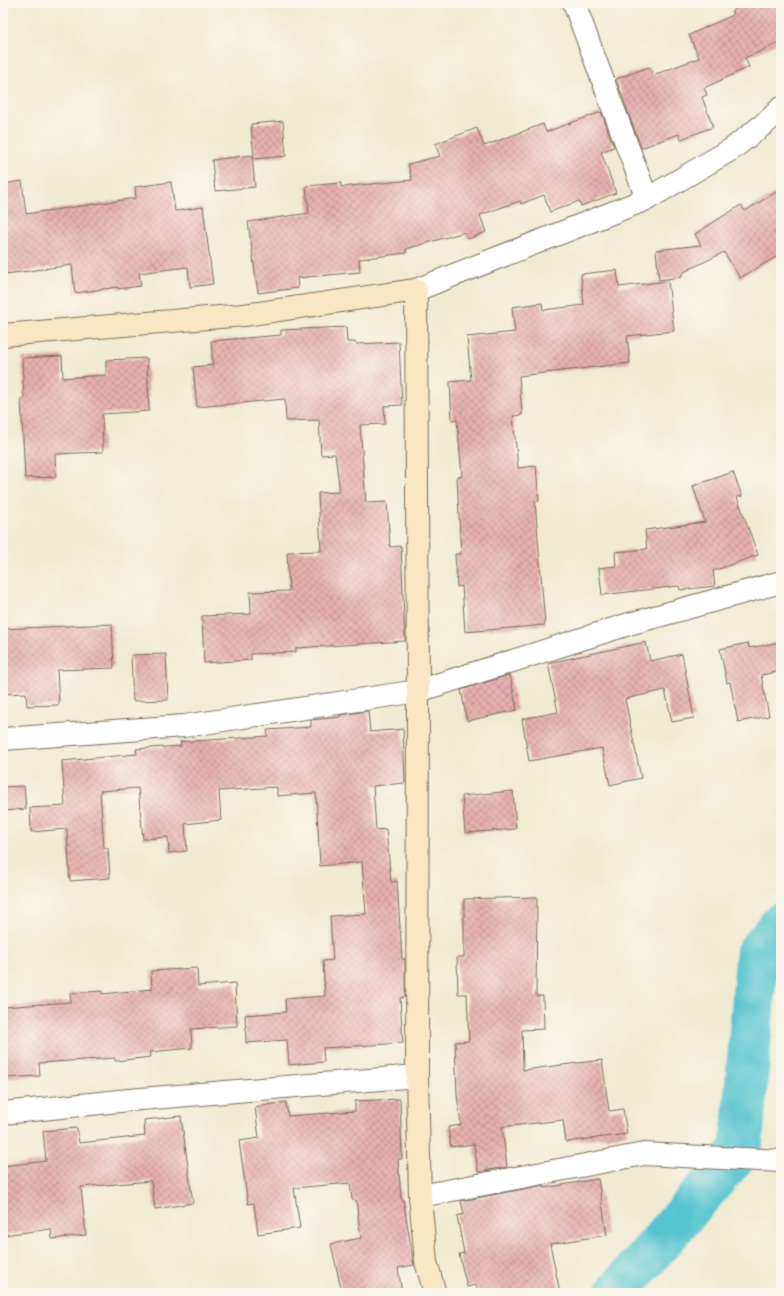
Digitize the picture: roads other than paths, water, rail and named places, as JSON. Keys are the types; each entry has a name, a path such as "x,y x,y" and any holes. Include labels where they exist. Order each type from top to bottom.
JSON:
{"street":[{"path":"574,3 647,199"},
{"path":"3,335 244,315 416,290 647,199 732,149 769,120 781,108"},
{"path":"416,290 418,691 417,1076 420,1196 426,1262 435,1293"},
{"path":"3,740 184,726 418,691 629,624 781,582"},
{"path":"3,1114 129,1100 417,1076"},
{"path":"420,1196 644,1154 781,1161"}],"waterway":[{"path":"616,1293 741,1149 757,953 781,924"}]}
